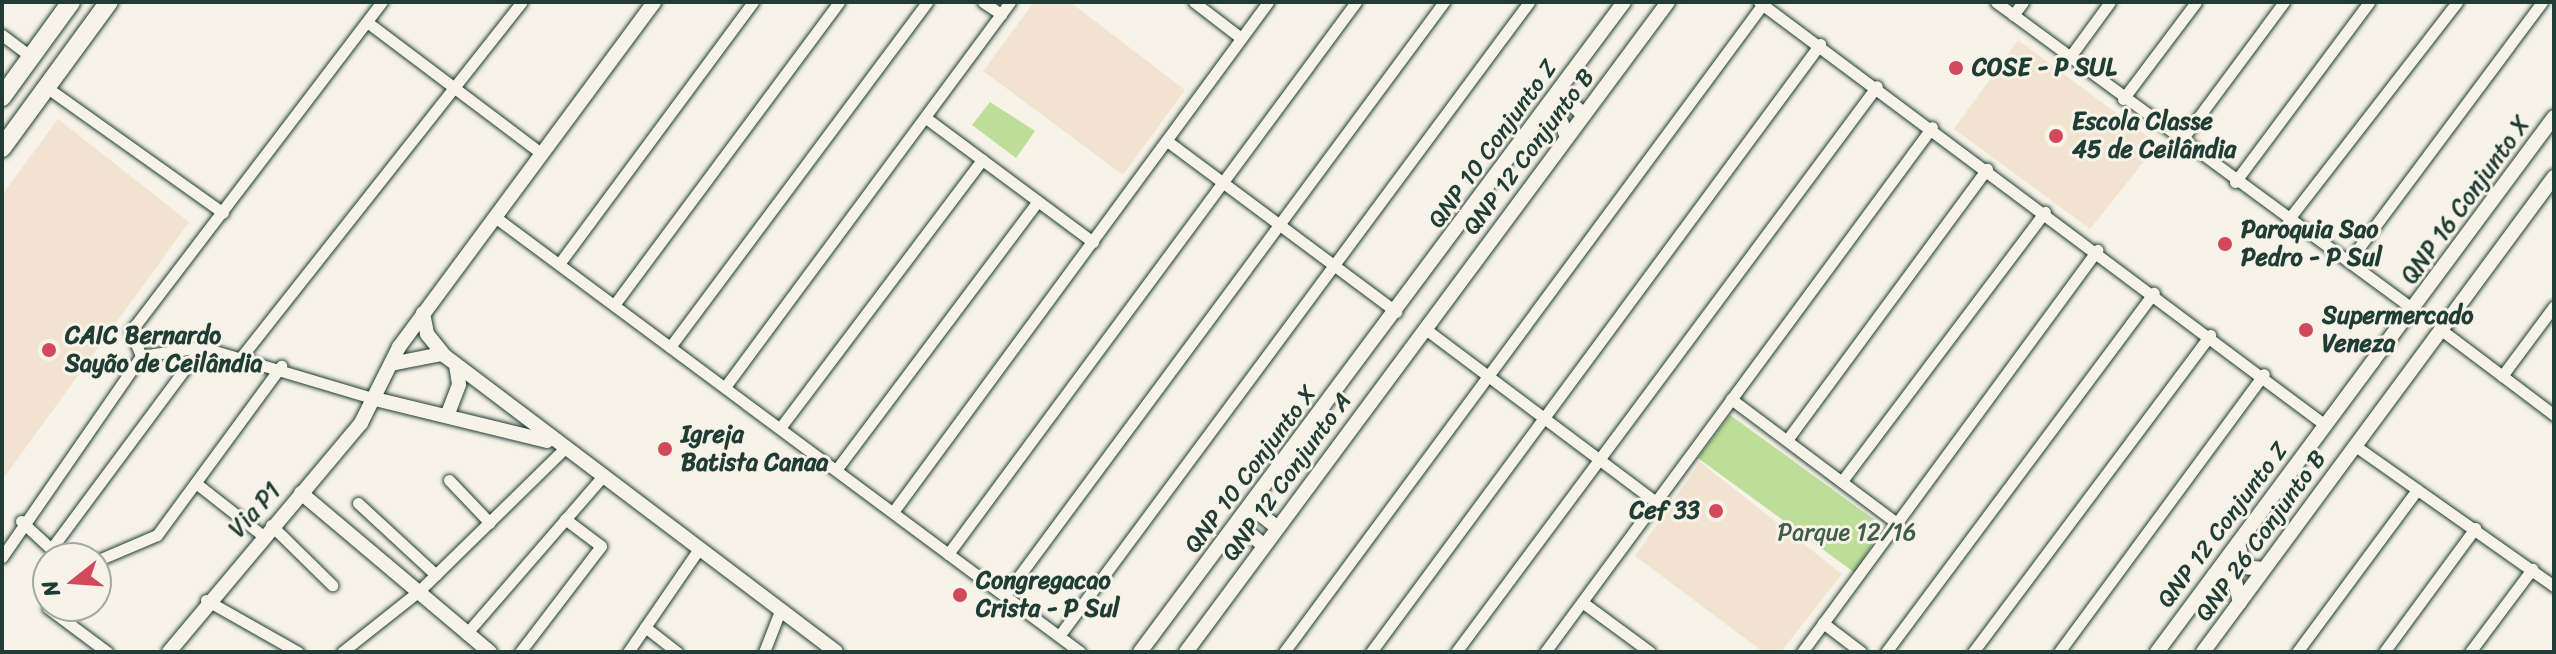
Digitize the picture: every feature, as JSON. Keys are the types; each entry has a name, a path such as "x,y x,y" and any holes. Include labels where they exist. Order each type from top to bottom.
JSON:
{"main road":[{"path":"2,97 71,2"},
{"path":"2,148 109,2"},
{"path":"2,108 27,63"}],"street":[{"path":"141,356 131,331 382,2"},
{"path":"242,356 299,289 522,2"},
{"path":"654,2 423,313 442,354 557,446 836,652"},
{"path":"559,264 753,2"},
{"path":"614,305 839,2"},
{"path":"670,347 927,2"},
{"path":"983,2 1001,14"},
{"path":"725,387 1010,2"},
{"path":"1194,2 1241,38"},
{"path":"893,512 1268,2"},
{"path":"948,554 1356,2"},
{"path":"1005,595 1444,2"},
{"path":"1059,636 1529,2"},
{"name":"QNP 10 Conjunto Z","path":"1396,312 1624,2"},
{"name":"QNP 12 Conjunto B","path":"1424,328 1668,2"},
{"path":"1996,2 2180,142 2413,309"},
{"path":"2013,15 2023,2"},
{"path":"2069,58 2110,2"},
{"path":"2123,99 2196,2"},
{"path":"2180,142 2284,2"},
{"path":"2235,182 2369,2"},
{"path":"2288,220 2457,2"},
{"path":"2349,261 2542,2"},
{"path":"1284,652 1761,3 2264,374 2325,425"},
{"path":"367,22 456,86 542,154"},
{"path":"2,35 27,63"},
{"path":"1371,652 1820,44"},
{"path":"1456,652 1877,86"},
{"path":"46,87 223,213"},
{"path":"1559,92 1584,115"},
{"path":"1541,116 1560,119 1567,137"},
{"name":"QNP 16 Conjunto X","path":"2325,425 2554,117"},
{"path":"926,118 1093,242"},
{"path":"1545,652 1932,127"},
{"path":"1167,141 1396,312"},
{"path":"780,428 982,160"},
{"path":"1787,440 1987,169"},
{"name":"QNP 26 Conjunto B","path":"2203,652 2554,177"},
{"path":"836,470 1038,201"},
{"path":"1842,481 2045,212"},
{"path":"495,217 1080,652"},
{"path":"1802,652 2097,250"},
{"path":"1886,652 2154,293"},
{"path":"2502,376 2554,306"},
{"name":"QNP 10 Conjunto X","path":"1140,652 1396,312"},
{"name":"Via P1","path":"169,652 206,600 301,493 375,399 399,347 423,313"},
{"path":"1424,328 1656,502"},
{"name":"QNP 12 Conjunto A","path":"1186,652 1424,328"},
{"path":"2440,329 2554,415"},
{"path":"1973,652 2210,335"},
{"path":"56,542 201,347"},
{"path":"2,557 21,521 141,356 201,347 281,366 375,399 557,446"},
{"path":"407,406 389,369 442,354"},
{"path":"447,416 459,384 456,365"},
{"path":"112,556 148,544 197,484 281,366"},
{"path":"2059,652 2264,374"},
{"path":"1731,399 1897,523"},
{"name":"QNP 12 Conjunto Z","path":"2157,652 2325,425"},
{"path":"2354,445 2554,586"},
{"path":"342,652 436,575 490,523 557,446"},
{"path":"466,634 601,478"},
{"path":"449,480 490,523"},
{"path":"197,484 266,530 332,585"},
{"path":"2297,652 2417,490"},
{"path":"301,493 490,652"},
{"path":"358,503 436,575"},
{"path":"1251,507 1278,528"},
{"path":"520,652 601,546 565,519"},
{"path":"21,521 44,542"},
{"path":"1237,523 1264,546"},
{"path":"2384,652 2475,528"},
{"path":"2238,543 2244,567 2263,569"},
{"path":"628,652 698,550"},
{"path":"2470,652 2532,569"},
{"path":"2214,575 2235,581 2240,602"},
{"path":"206,600 298,652"},
{"path":"1582,602 1634,647 1650,652"},
{"path":"764,652 780,611"},
{"path":"67,622 107,652"},
{"path":"1823,623 1861,652"},
{"path":"645,627 677,652"}],"shaded area":[{"path":"1034,2 1070,2 1185,90 1123,175 983,71"},
{"name":"Escola Classe 45 de Ceilândia","path":"2018,40 2158,144 2090,229 1954,129"},
{"name":"CAIC Bernardo Sayão de Ceilândia","path":"58,119 189,222 3,479 2,195"},
{"name":"Cef 33","path":"1700,462 1842,574 1781,652 1763,652 1635,556"}],"green space":[{"path":"990,102 1035,131 1016,158 972,125"},
{"name":"Parque 12/16","path":"1730,415 1883,526 1855,573 1698,458"}],"place":[{"name":"COSE - P SUL","path":"1956,68"},
{"name":"Escola Classe 45 de Ceilândia","path":"2056,136"},
{"name":"Paroquia Sao Pedro - P Sul","path":"2225,244"},
{"name":"Supermercado Veneza","path":"2306,330"},
{"name":"CAIC Bernardo Sayão de Ceilândia","path":"49,350"},
{"name":"Igreja Batista Canaa","path":"665,449"},
{"name":"Cef 33","path":"1716,511"},
{"name":"Congregacao Crista - P Sul","path":"960,595"}]}
